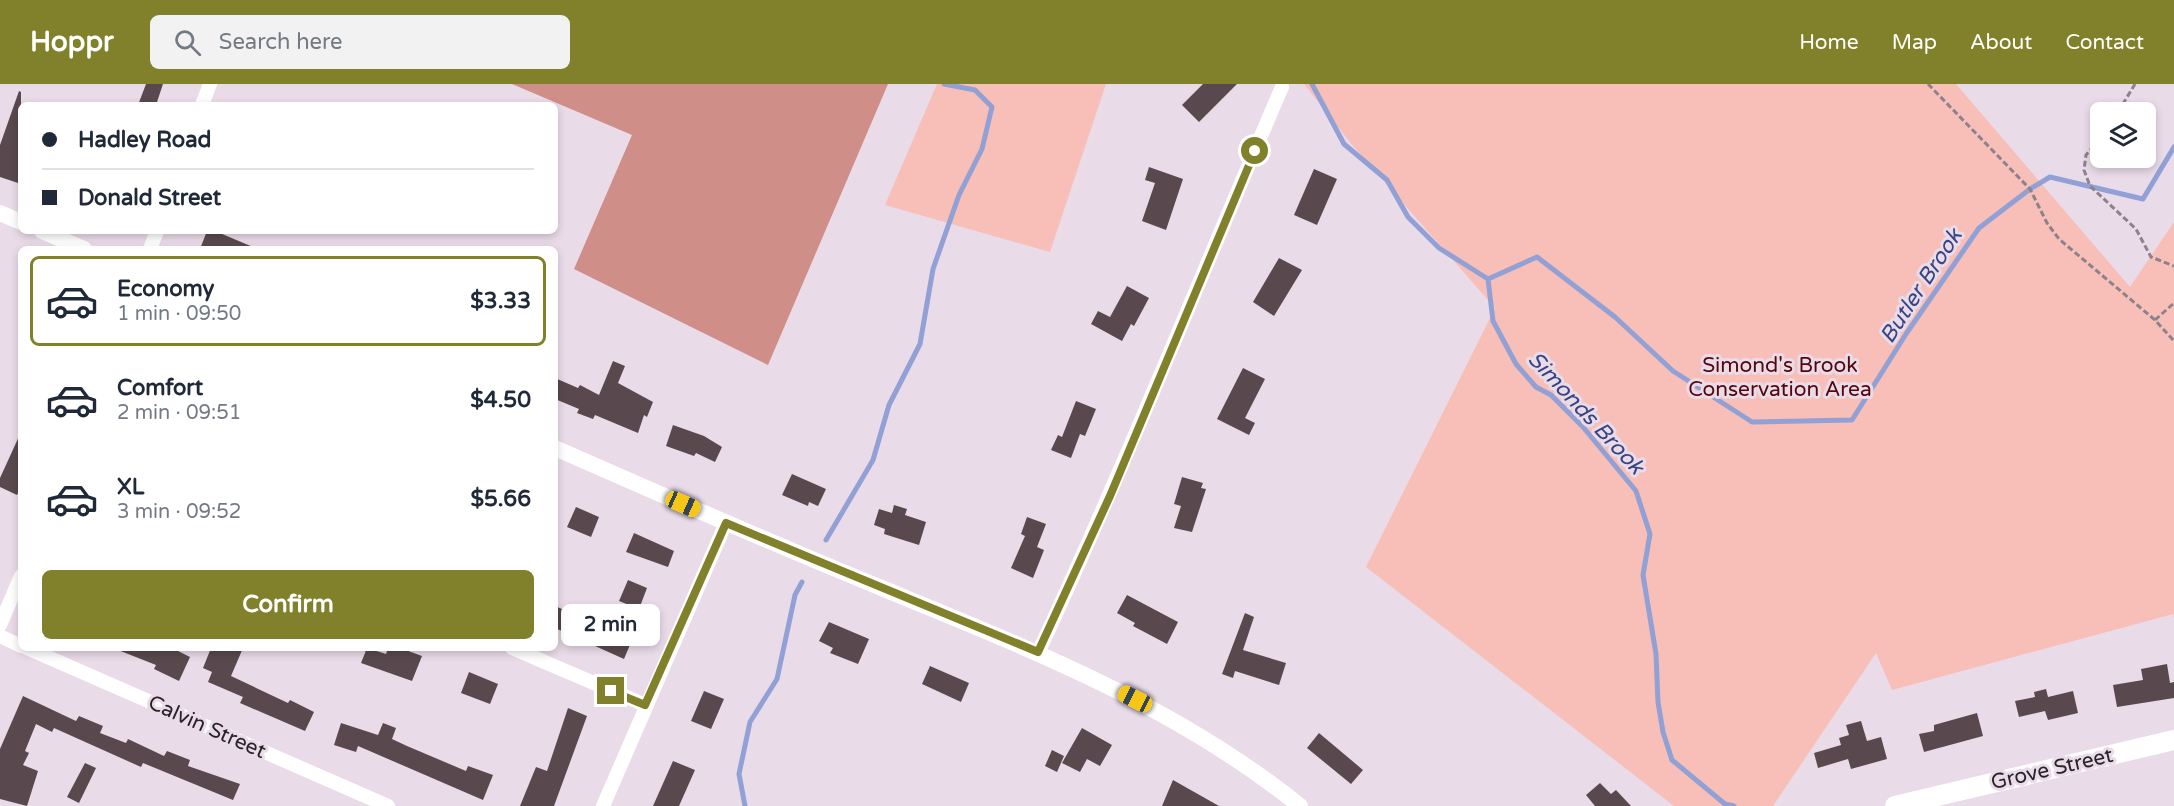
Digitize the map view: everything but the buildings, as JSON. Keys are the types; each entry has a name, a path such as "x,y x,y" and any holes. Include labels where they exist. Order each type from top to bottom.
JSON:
{"main road":[{"name":"Grove Street","path":"1895,806 2174,740"}],"street":[{"path":"203,102 210,84"},
{"path":"1038,652 1110,496 1199,278 1282,87"},
{"path":"0,213 18,221"},
{"path":"49,234 77,246"},
{"path":"558,449 726,523 1038,652 1112,686 1195,732 1300,806"},
{"path":"603,806 726,523"},
{"path":"0,625 18,583"},
{"path":"0,636 18,645"},
{"name":"Calvin Street","path":"34,651 388,806"},
{"path":"519,651 645,705"}],"path":[{"path":"1928,84 2030,189 2047,223 2059,239 2155,320 2174,341"},
{"path":"2124,102 2135,84"},
{"path":"2090,150 2086,154 2084,170 2090,186 2136,229 2151,257 2174,266"},
{"path":"2155,320 2174,303"}],"green space":[{"path":"937,84 1106,84 1050,252 885,205"},
{"name":"Simond's Brook Conservation Area","path":"1304,84 1956,84 2130,287 2174,222 2174,618 2173,614 1892,690 1876,653 1773,806 1674,806 1366,567 1495,308 1353,146"}],"shaded area":[{"path":"512,84 888,84 768,365 574,269 632,135"}],"waterway":[{"path":"826,540 873,460 889,405 920,344 933,269 959,195 982,149 992,107 975,90 944,84"},
{"name":"Simonds Brook","path":"1312,84 1344,144 1387,180 1408,217 1439,248 1488,279 1493,321 1516,364 1536,387 1551,395 1583,427 1636,491 1650,534 1643,575 1656,654 1658,702 1663,732 1672,760 1725,804 1734,806"},
{"name":"Butler Brook","path":"1488,279 1537,257 1615,317 1673,371 1752,422 1852,420 1906,334 1979,228 2030,189 2050,177 2143,199 2174,147"},
{"path":"745,806 739,774 750,722 777,679 795,595 802,582"}],"route":[{"path":"611,691 645,705 726,523 1038,652 1110,496 1199,278 1255,151"}]}
